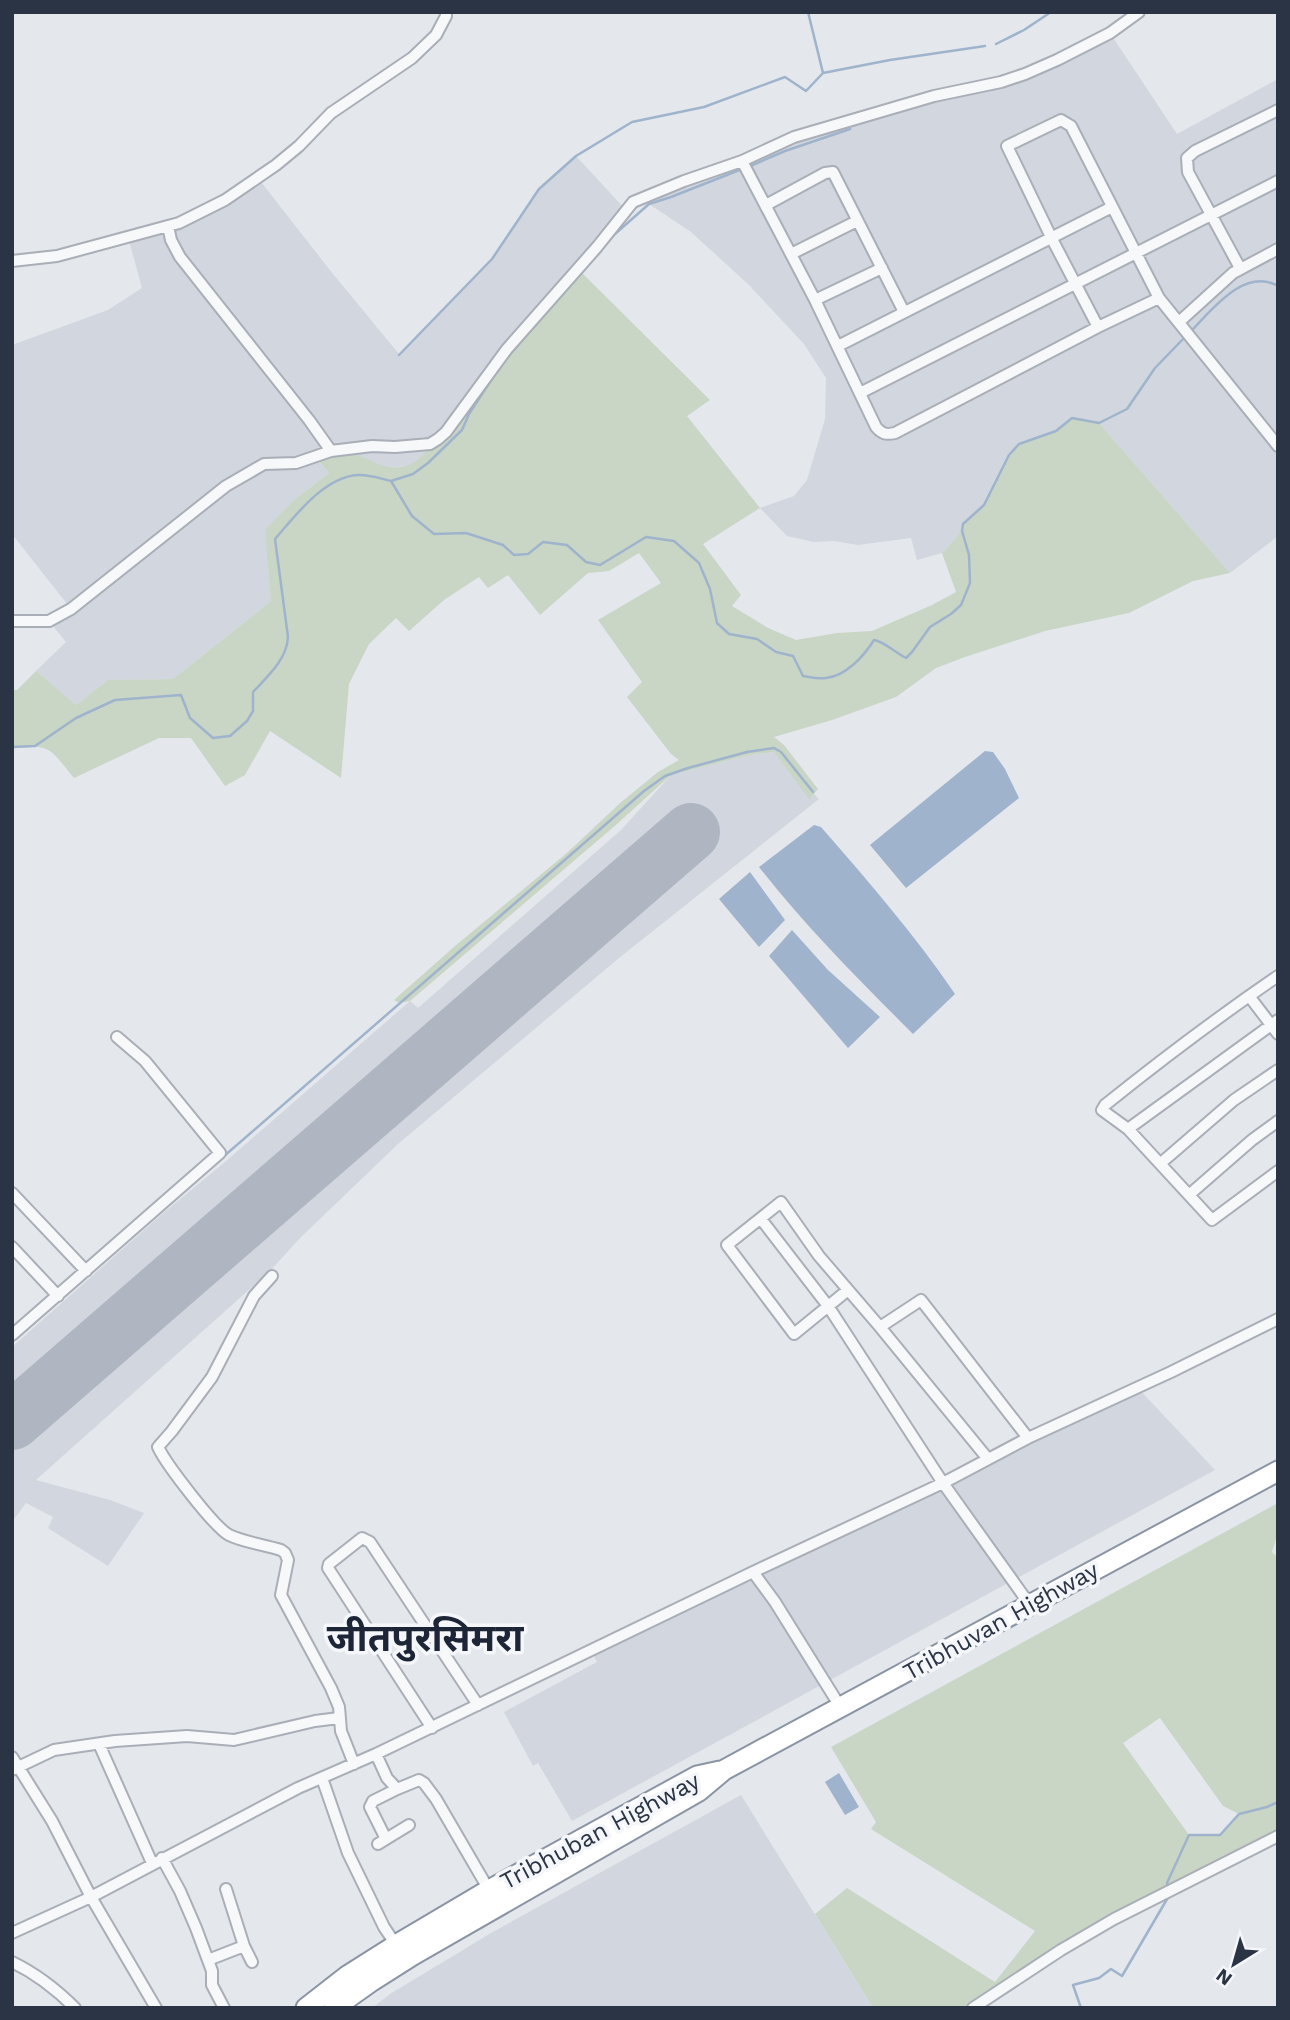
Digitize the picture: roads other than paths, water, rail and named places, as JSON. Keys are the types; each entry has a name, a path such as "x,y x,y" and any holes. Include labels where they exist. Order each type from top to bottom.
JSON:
{"highway":[{"name":"Tribhuvan Highway","path":"724,1770 1278,1471"},
{"name":"Tribhuban Highway","path":"306,2008 347,1976 489,1890 697,1776 724,1770"},
{"name":"Tribhuban Highway","path":"334,2008 413,1955 699,1791 724,1770"}],"street":[{"path":"12,261 57,256 179,223 225,200 276,165 331,113 412,58 436,36 446,12"},
{"path":"12,621 49,621 71,609 226,485 264,464 296,463 331,451 372,446 430,444 438,439 507,349 633,202 684,181 745,165 794,137 934,96 1001,82 1025,74 1110,33 1139,12"},
{"path":"1240,268 1188,172 1187,158 1195,151 1278,110"},
{"path":"1098,327 1074,284 1007,146 1061,120 1071,125 1159,298 1278,446"},
{"path":"745,165 815,300 876,427 887,435 1159,298"},
{"path":"766,205 825,173 833,172 904,312"},
{"path":"860,393 1278,181"},
{"path":"838,346 1112,207"},
{"path":"791,254 857,221"},
{"path":"168,226 171,240 180,257 331,451"},
{"path":"1183,326 1240,268 1278,249"},
{"path":"815,300 882,268"},
{"path":"1278,976 1168,1055 1102,1110 1128,1129 1212,1220 1278,1171"},
{"path":"1249,996 1274,1022 1278,1034"},
{"path":"1128,1129 1274,1022"},
{"path":"12,1335 220,1153 145,1061 117,1037"},
{"path":"1161,1163 1234,1100 1278,1070"},
{"path":"1190,1194 1278,1121"},
{"path":"12,1194 86,1270"},
{"path":"848,1290 794,1334 727,1245 780,1202 819,1256 880,1327 988,1459"},
{"path":"761,1219 828,1306 943,1483 1030,1605"},
{"path":"12,1247 58,1296"},
{"path":"272,1276 254,1296 212,1377 158,1447 164,1460 227,1534 285,1553 288,1560 281,1595 331,1688 339,1707 341,1731 354,1765"},
{"path":"880,1327 921,1300 1028,1437"},
{"path":"12,1933 91,1897 298,1788 432,1728 943,1483 1028,1437 1171,1372 1278,1319"},
{"path":"432,1728 328,1568 329,1564 362,1538 369,1542 478,1705"},
{"path":"753,1572 775,1602 841,1708"},
{"path":"156,2008 91,1897 52,1821 14,1764 54,1750 187,1736 234,1740 339,1718"},
{"path":"99,1744 157,1861 180,1891 212,1971 212,1984 225,2008"},
{"path":"376,1754 387,1778 397,1789"},
{"path":"322,1778 348,1853 384,1927 396,1945"},
{"path":"409,1825 382,1841 370,1807 373,1801 419,1780 436,1799 489,1890"},
{"path":"973,2008 1061,1950 1170,1889 1278,1836"},
{"path":"226,1889 244,1946 252,1962"},
{"path":"208,1961 244,1946"},
{"path":"12,1962 58,1990 75,2008"}],"water":[{"path":"985,751 993,752 1019,798 906,888 870,845"},
{"path":"814,825 821,827 874,888 955,994 913,1034 814,932 759,867"},
{"path":"750,872 785,920 759,947 719,899"},
{"path":"792,930 828,970 880,1017 848,1048 769,956"},
{"path":"839,1773 859,1807 845,1815 825,1782"}],"waterway":[{"path":"808,12 823,73"},
{"path":"996,44 1051,12"},
{"path":"399,355 492,259 539,189 576,156 632,122 704,107 785,77 806,91 823,73 985,46"},
{"path":"748,167 850,129"},
{"path":"542,317 615,234 649,204 742,169"},
{"path":"1191,331 1230,293 1241,286 1253,282 1278,286"},
{"path":"12,747 35,746 76,718 115,700 181,695 190,718 213,738 230,736 247,721 253,711 253,692 276,667 287,645 275,539 322,490 334,482 358,475 391,481 412,516 434,534 466,533 503,545 514,555 528,554 543,542 567,545 586,562 600,565 646,537 674,541 699,563 710,589 717,623 729,634 757,639 776,652 793,656 803,676 823,678 841,673 860,659 874,640 906,658 930,627 961,605 970,583 969,555 962,531 963,524 984,505 1009,455 1019,444 1056,431 1072,418 1099,423 1127,409 1155,368 1186,336"},
{"path":"391,481 413,474 462,430 469,414 497,371"},
{"path":"223,1157 644,791 665,776 747,752 774,748 781,752 813,792"},
{"path":"23,1332 118,1249"},
{"path":"1168,1887 1167,1883 1189,1835 1220,1835 1239,1814 1278,1802"},
{"path":"1081,2008 1073,1985 1099,1978 1111,1969 1122,1976 1170,1894"}],"district":[{"name":"जीतपुरसिमरा","path":"425,1638"}]}
